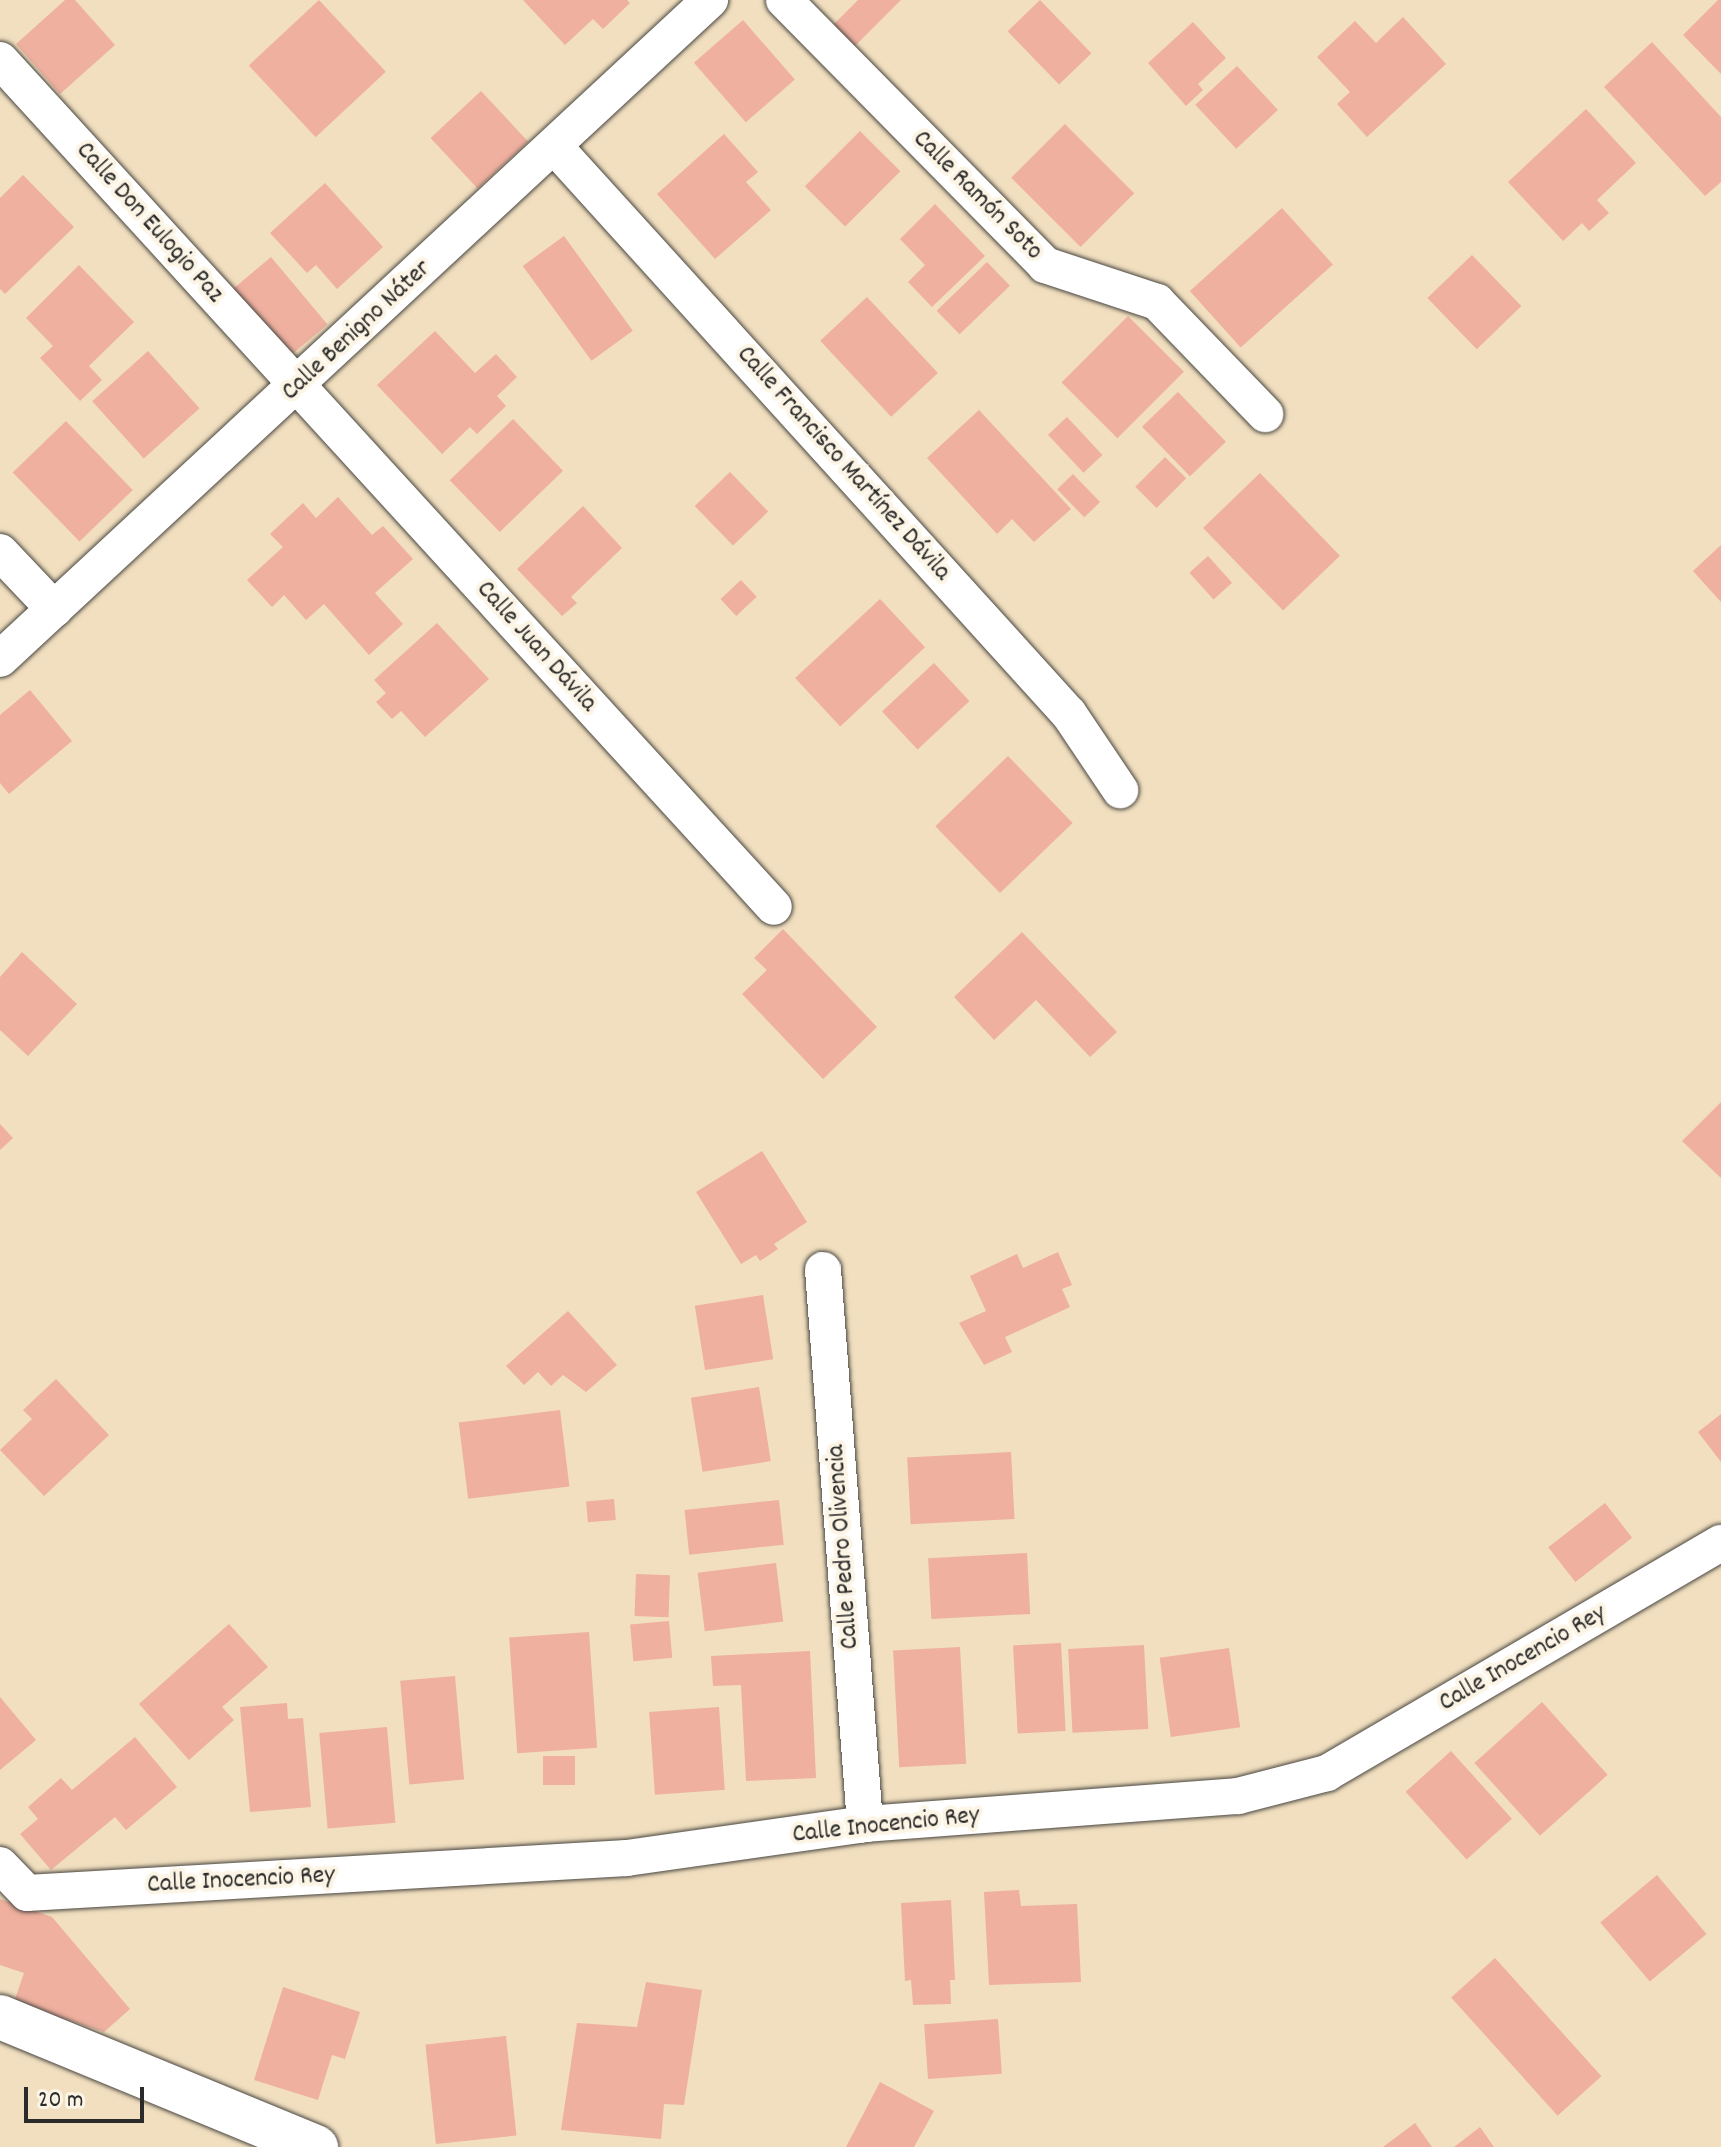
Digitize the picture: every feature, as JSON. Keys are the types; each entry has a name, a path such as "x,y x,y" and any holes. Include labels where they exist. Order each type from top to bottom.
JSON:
{"street":[{"name":"Calle Benigno Náter","path":"0,659 298,386 710,0"},
{"name":"Calle Ramón Soto","path":"784,0 1045,265 1157,302 1265,414"},
{"name":"Calle Don Eulogio Paz","path":"0,60 298,386"},
{"name":"Calle Francisco Martínez Dávila","path":"555,147 1069,714 1120,790"},
{"name":"Calle Juan Dávila","path":"298,386 774,907"},
{"path":"0,552 54,609"},
{"name":"Calle Pedro Olivencia","path":"823,1270 865,1824"},
{"name":"Calle Inocencio Rey","path":"0,1865 27,1893 627,1858 865,1824 1238,1796 1327,1773 1721,1543"},
{"path":"0,2017 316,2147"}],"building":[{"path":"65,0 75,0 115,45 60,94 16,44"},
{"path":"319,0 386,72 316,137 249,65"},
{"path":"523,0 627,0 630,3 603,29 593,19 565,45"},
{"path":"858,0 901,0 855,46 833,25"},
{"path":"1040,0 1091,53 1059,84 1008,31"},
{"path":"1721,0 1721,74 1683,35"},
{"path":"1403,17 1446,64 1367,137 1337,104 1350,92 1317,57 1355,21 1376,43"},
{"path":"743,20 795,80 746,122 694,63"},
{"path":"1193,22 1226,58 1198,84 1203,90 1186,106 1148,63"},
{"path":"1652,42 1721,117 1721,182 1705,196 1604,87"},
{"path":"1237,66 1278,110 1236,149 1195,105"},
{"path":"481,91 528,141 478,189 431,138"},
{"path":"1586,109 1636,163 1597,200 1609,213 1589,231 1582,223 1563,241 1508,182"},
{"path":"1065,124 1134,193 1081,247 1011,178"},
{"path":"860,131 900,171 845,226 805,186"},
{"path":"724,134 758,172 746,182 771,210 715,259 657,194"},
{"path":"23,175 74,227 5,294 0,289 0,198"},
{"path":"325,183 383,247 337,289 316,265 307,273 270,233"},
{"path":"935,204 985,256 932,307 908,282 925,265 900,239"},
{"path":"1282,208 1333,264 1241,347 1190,291"},
{"path":"564,236 633,331 592,361 523,266"},
{"path":"1472,255 1521,306 1477,349 1427,298"},
{"path":"271,257 328,324 284,361 227,294"},
{"path":"987,262 1010,286 960,334 937,311"},
{"path":"79,265 134,322 89,366 102,380 80,401 40,358 53,346 26,318"},
{"path":"867,297 938,373 891,417 820,341"},
{"path":"1128,316 1184,372 1117,438 1062,382"},
{"path":"435,331 475,373 496,354 517,377 497,396 506,406 477,434 470,427 442,454 377,385"},
{"path":"148,351 200,408 144,458 92,401"},
{"path":"1178,392 1226,442 1190,476 1142,427"},
{"path":"979,410 1071,509 1034,542 1012,519 997,534 927,458"},
{"path":"1067,417 1102,455 1083,473 1048,435"},
{"path":"513,419 563,471 500,532 450,480"},
{"path":"66,421 133,490 79,541 13,472"},
{"path":"1165,457 1186,478 1157,508 1135,487"},
{"path":"730,472 768,512 733,546 695,506"},
{"path":"1260,473 1340,556 1283,611 1203,528"},
{"path":"1073,474 1100,502 1084,517 1057,489"},
{"path":"338,497 372,535 383,526 413,559 375,593 403,624 369,655 324,604 306,620 284,595 272,607 247,580 283,547 270,534 303,503 316,518"},
{"path":"583,506 622,548 571,597 577,603 562,616 517,569"},
{"path":"1721,545 1721,602 1693,571"},
{"path":"1208,556 1232,583 1214,599 1189,573"},
{"path":"741,580 757,597 736,616 721,599"},
{"path":"880,599 925,647 840,726 795,678"},
{"path":"437,623 489,679 425,737 401,711 392,719 376,702 386,693 374,680"},
{"path":"934,663 969,701 918,749 882,711"},
{"path":"30,690 72,741 9,794 0,783 0,715"},
{"path":"1008,756 1073,823 1000,893 935,826"},
{"path":"783,929 877,1027 823,1079 742,994 767,970 754,958"},
{"path":"1022,932 1117,1032 1090,1057 1036,1000 994,1040 954,997"},
{"path":"22,952 77,1004 28,1056 0,1030 0,977"},
{"path":"1721,1102 1721,1178 1682,1141"},
{"path":"0,1124 13,1138 0,1150"},
{"path":"762,1151 807,1222 774,1244 778,1249 760,1261 756,1255 741,1264 696,1192"},
{"path":"1058,1252 1072,1285 1062,1289 1070,1307 1005,1337 1012,1352 984,1365 959,1323 986,1311 970,1276 1017,1254 1023,1268"},
{"path":"763,1295 773,1359 705,1370 695,1306"},
{"path":"568,1311 617,1365 586,1392 563,1375 551,1386 538,1372 524,1385 506,1366"},
{"path":"56,1379 109,1435 44,1496 0,1450 32,1419 23,1410"},
{"path":"759,1387 771,1461 703,1472 691,1398"},
{"path":"560,1410 569,1486 468,1499 459,1422"},
{"path":"1721,1414 1721,1462 1698,1432"},
{"path":"1011,1452 1015,1519 911,1524 907,1457"},
{"path":"614,1499 616,1520 588,1522 586,1501"},
{"path":"779,1500 784,1545 689,1555 685,1510"},
{"path":"1605,1503 1632,1538 1575,1582 1548,1547"},
{"path":"1027,1553 1030,1614 931,1619 928,1558"},
{"path":"776,1563 783,1622 705,1631 698,1573"},
{"path":"636,1574 670,1575 669,1617 635,1616"},
{"path":"669,1621 672,1658 633,1661 630,1624"},
{"path":"229,1624 268,1667 222,1707 234,1720 189,1760 139,1704"},
{"path":"589,1632 597,1748 517,1753 509,1638"},
{"path":"1061,1643 1066,1731 1018,1733 1013,1646"},
{"path":"1144,1645 1148,1729 1073,1733 1068,1649"},
{"path":"960,1647 966,1764 899,1767 893,1651"},
{"path":"1229,1648 1240,1727 1171,1737 1160,1658"},
{"path":"810,1651 816,1778 746,1781 741,1685 713,1686 711,1656"},
{"path":"455,1676 464,1780 409,1784 400,1681"},
{"path":"0,1697 36,1740 0,1770"},
{"path":"1542,1702 1608,1775 1540,1836 1474,1763"},
{"path":"287,1703 288,1719 303,1718 311,1807 250,1812 240,1707"},
{"path":"719,1707 725,1790 655,1795 649,1712"},
{"path":"387,1727 395,1823 328,1829 319,1733"},
{"path":"135,1737 177,1787 126,1830 115,1817 51,1870 20,1834 38,1819 28,1807 61,1778 72,1790"},
{"path":"1451,1751 1512,1819 1467,1859 1406,1792"},
{"path":"543,1756 575,1756 575,1785 543,1785"},
{"path":"1657,1875 1706,1934 1650,1982 1600,1923"},
{"path":"1019,1890 1021,1906 1077,1904 1081,1982 989,1985 984,1892"},
{"path":"0,1899 52,1917 130,2009 104,2032 14,2002 24,1973 0,1965"},
{"path":"951,1900 955,1980 950,1980 951,2004 913,2005 911,1980 905,1981 901,1903"},
{"path":"1495,1958 1601,2076 1558,2116 1451,1997"},
{"path":"646,1982 702,1990 684,2105 664,2104 661,2139 561,2130 577,2023 637,2027"},
{"path":"283,1987 360,2012 345,2059 332,2055 318,2100 254,2080"},
{"path":"998,2019 1002,2074 928,2079 924,2024"},
{"path":"506,2036 516,2135 436,2144 425,2044"},
{"path":"880,2082 934,2111 914,2147 846,2147"},
{"path":"1415,2123 1432,2147 1383,2147"},
{"path":"1480,2127 1494,2147 1454,2147"}]}
